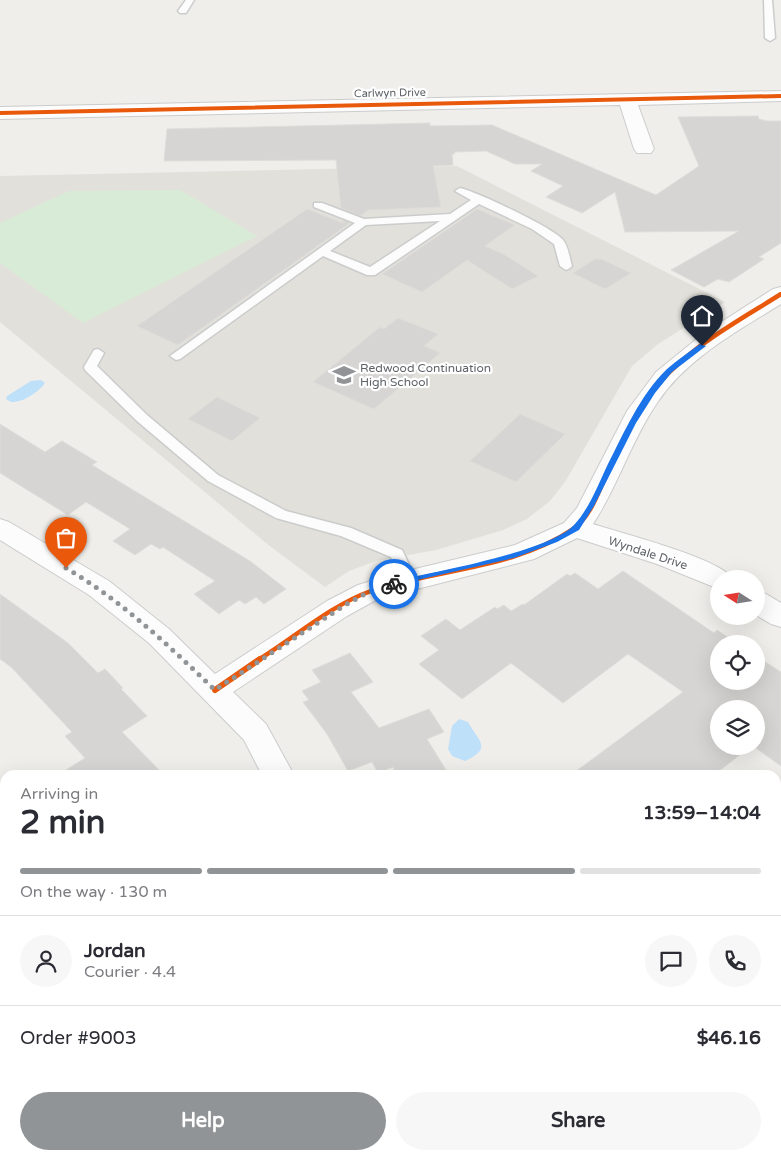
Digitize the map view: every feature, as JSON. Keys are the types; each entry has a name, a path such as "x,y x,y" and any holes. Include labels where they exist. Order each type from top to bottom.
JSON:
{"street":[{"name":"Carlwyn Drive","path":"0,112 781,96"},
{"path":"627,99 644,149"},
{"path":"215,690 345,605 367,593 511,556 555,540 576,528 591,506 632,423 652,392 669,371 687,356 781,294"},
{"path":"0,528 99,588 159,636 255,732 275,770"},
{"name":"Wyndale Drive","path":"576,528 613,542 665,557 710,575"},
{"path":"765,607 781,617"}],"lane":[{"path":"184,11 190,0"},
{"path":"768,0 770,38"},
{"path":"460,191 480,198 536,227 559,242 566,266"},
{"path":"322,252 371,272 480,198"},
{"path":"318,205 363,222 452,217"},
{"path":"176,356 363,222"},
{"path":"98,353 90,368 142,418 213,478 281,515 346,532 397,554 409,581"}],"shaded area":[{"name":"Redwood Continuation High School","path":"457,166 725,302 658,344 632,366 565,482 550,501 527,519 503,530 436,550 376,561 349,571 325,587 271,547 0,322 0,176"}],"green space":[{"path":"180,190 257,236 83,323 0,263 0,223 69,191"}],"water":[{"path":"41,380 45,383 30,396 15,402 6,399 7,396 31,381"},
{"path":"459,719 468,722 481,744 479,752 465,761 452,756 448,749 452,726"}],"building":[{"path":"758,116 759,119 767,121 781,121 781,243 759,257 764,259 729,282 718,279 704,287 671,270 739,231 625,232 615,192 582,213 546,197 563,186 531,171 542,164 515,164 486,151 454,152 455,154 452,154 453,165 433,166 441,207 368,210 360,216 341,208 336,160 164,161 167,129 430,123 430,126 492,125 656,195 699,166 678,117"},
{"path":"307,209 343,223 343,220 350,223 178,345 137,326"},
{"path":"477,209 515,225 485,246 505,255 538,276 512,289 467,260 422,292 382,274"},
{"path":"595,259 601,259 631,273 605,289 573,273"},
{"path":"398,318 438,334 424,346 440,353 374,409 313,382 380,327 384,329"},
{"path":"217,397 260,418 232,441 188,419"},
{"path":"520,414 565,434 516,482 470,461"},
{"path":"0,424 45,452 62,441 97,462 92,465 250,561 286,589 264,604 256,597 245,604 239,600 219,614 194,594 215,581 163,547 160,549 151,544 135,555 113,541 130,529 86,502 68,515 0,473"},
{"path":"623,571 714,633 717,630 724,635 710,635 710,690 765,690 765,662 781,672 781,766 765,755 765,700 710,700 710,755 740,755 720,770 578,770 683,692 628,654 563,703 511,663 462,699 419,664 439,650 421,636 446,619 460,630 495,607 497,609 504,605 511,611 524,605 567,574 570,576 575,573 598,589"},
{"path":"0,594 68,643 98,673 105,669 123,688 121,689 147,716 122,732 159,770 66,770 85,758 65,736 72,732 11,667 0,659"},
{"path":"350,653 373,682 351,692 379,728 429,709 444,732 427,739 446,770 394,770 393,767 386,770 376,770 372,762 347,770 327,734 303,702 309,700 302,691 321,682 312,670"}],"cycle path":[{"path":"0,113 781,96"},
{"path":"215,690 347,602 368,592 394,583 499,560 549,542 573,529 589,511 639,411 665,377 695,350 781,294"}],"way so far":[{"path":"66,568 99,588 159,636 215,690 234,675 345,605 367,593 394,584"}],"place":[{"name":"Redwood Continuation High School","path":"344,375"}],"route":[{"path":"394,584 511,556 555,540 576,528 591,506 632,423 652,392 669,371 702,346"}]}
